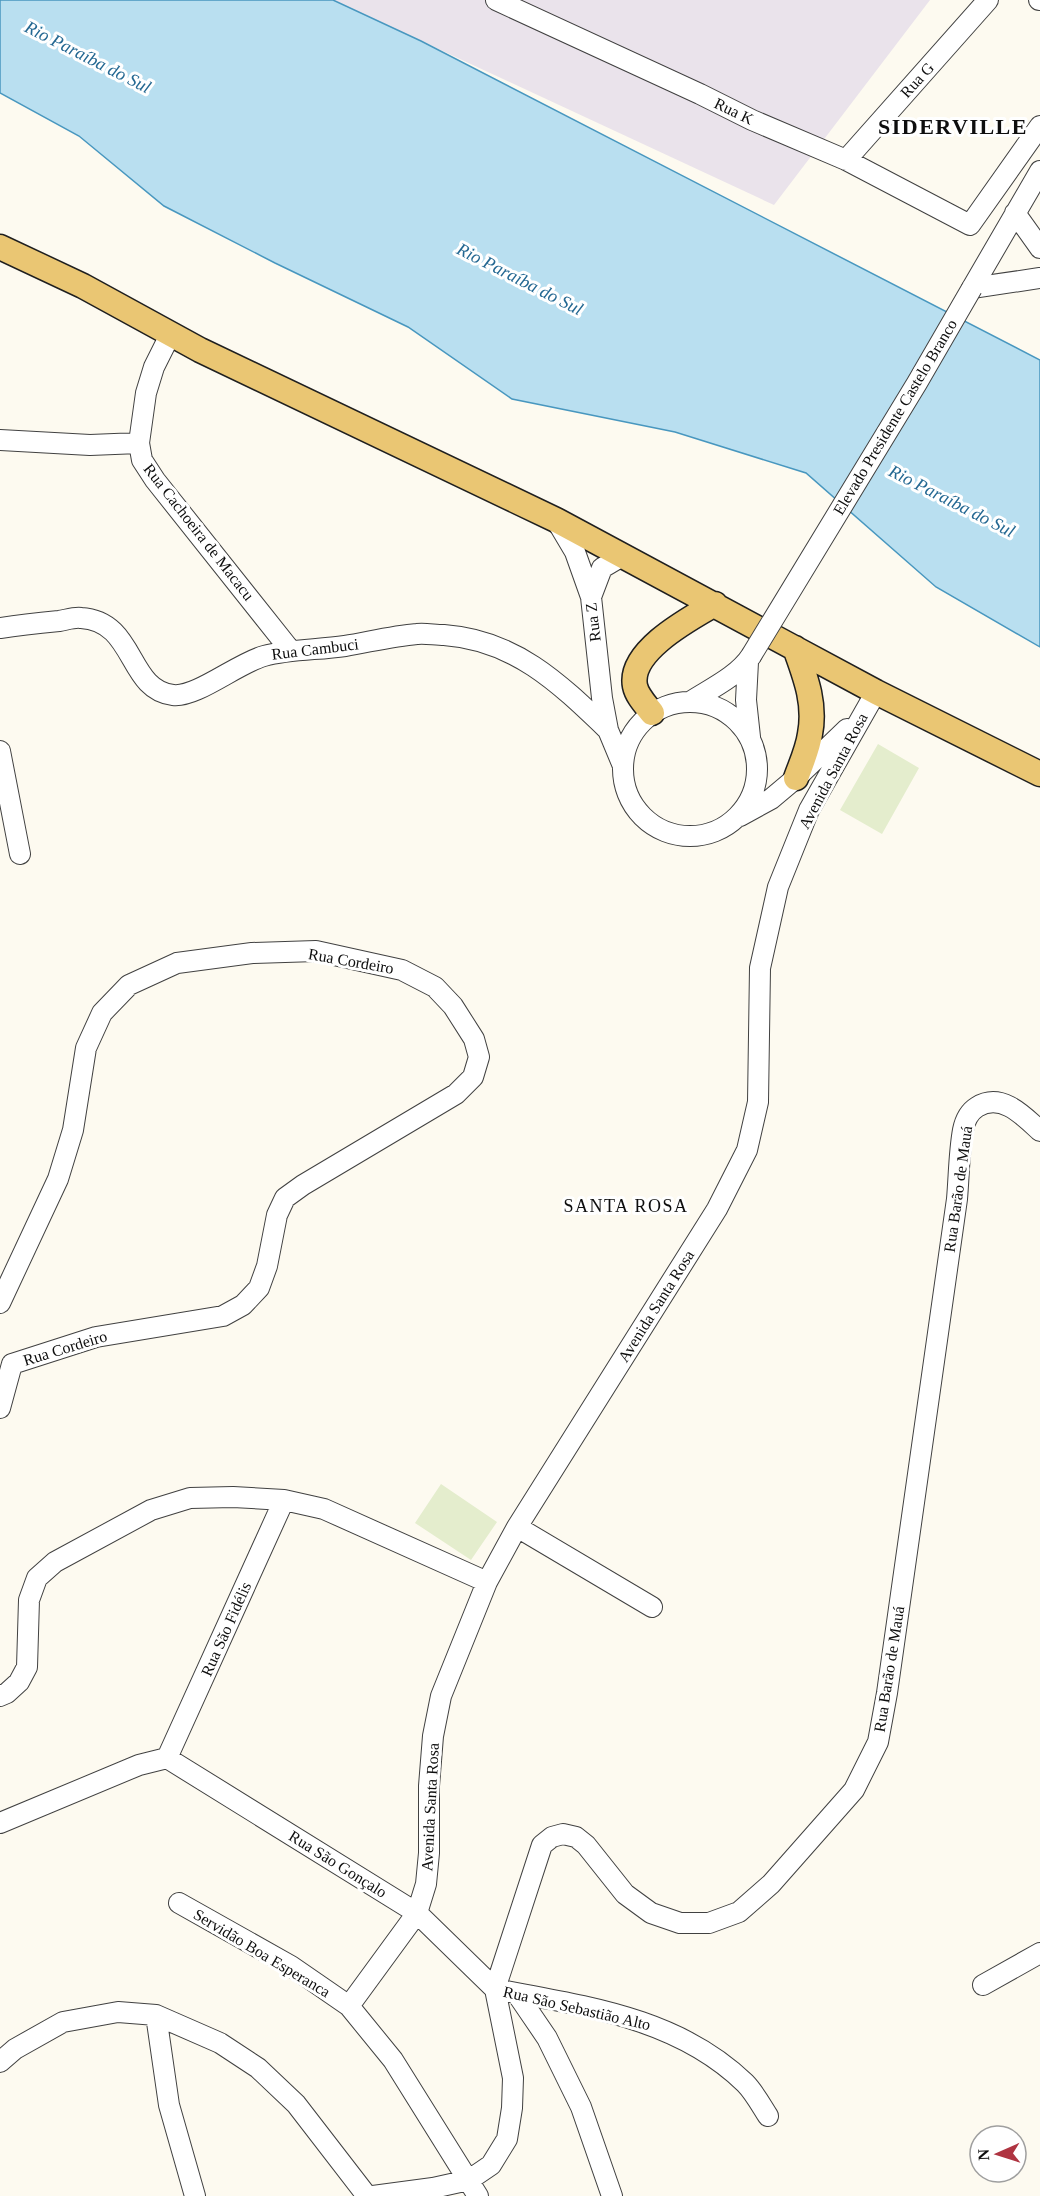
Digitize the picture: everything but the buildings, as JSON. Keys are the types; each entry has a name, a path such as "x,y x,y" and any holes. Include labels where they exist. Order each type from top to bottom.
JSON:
{"main road":[{"path":"0,247 82,286 170,335 556,520 876,692 1040,774"},
{"path":"652,713 635,685 636,674 646,655 663,636 715,604"},
{"path":"795,648 809,686 813,712 810,735 796,778"}],"street":[{"name":"Rua K","path":"496,0 752,120 846,160 970,225 1033,151"},
{"name":"Rua G","path":"846,160 988,0"},
{"path":"1033,151 1040,126"},
{"name":"Elevado Presidente Castelo Branco","path":"750,659 917,383 1040,171"},
{"path":"1015,213 1040,248"},
{"path":"972,288 1040,278"},
{"name":"Rua Cachoeira de Macacu","path":"170,335 154,367 146,393 139,443 142,460 155,480 291,651"},
{"path":"0,441 90,445 139,443"},
{"name":"Rua Z","path":"556,520 574,552 591,597 602,698 608,730"},
{"path":"591,597 602,568 624,555"},
{"name":"Rua Cambuci","path":"0,628 82,618 106,625 124,644 144,680 157,692 176,696 193,692 240,665 263,656 418,634 469,637 513,653 563,687 608,730"},
{"path":"690,702 728,678 750,659"},
{"path":"735,819 749,802 756,782 756,760 750,739 746,700 750,659"},
{"name":"Avenida Santa Rosa","path":"349,2006 417,1913 426,1884 429,1853 429,1786 433,1736 441,1696 487,1581 517,1527 717,1209 747,1150 758,1102 760,968 778,887 809,810 876,692"},
{"path":"623,766 631,736 652,713 670,705 690,702 708,704 725,712 740,723 750,739"},
{"path":"608,730 623,766 626,789 635,809 651,825 672,834 694,837 716,832 771,799 862,715"},
{"path":"0,751 20,854"},
{"name":"Rua Cordeiro","path":"0,1303 58,1179 73,1130 86,1048 102,1013 129,985 177,963 252,953 316,951 402,970 435,987 463,1020 474,1039 479,1057 473,1077 456,1094 285,1198 277,1215 267,1266 259,1288 243,1305 223,1316 96,1337 6,1358"},
{"name":"Rua Barão de Mauá","path":"495,1989 542,1845 552,1837 563,1834 576,1837 586,1845 625,1894 651,1913 680,1923 710,1923 739,1912 771,1884 854,1790 878,1742 887,1693 957,1199 963,1128 970,1112 985,1102 1000,1102 1022,1113 1040,1131"},
{"path":"0,1408 6,1358"},
{"path":"0,1696 7,1694 19,1682 27,1667 29,1600 37,1578 56,1562 151,1510 190,1498 233,1497 284,1500 324,1509 487,1581"},
{"name":"Rua São Fidélis","path":"167,1758 284,1500"},
{"path":"517,1527 652,1607"},
{"path":"0,1822 139,1765 167,1758"},
{"name":"Rua São Gonçalo","path":"167,1758 417,1913 495,1989"},
{"name":"Servidão Boa Esperanca","path":"179,1904 291,1966 349,2006 393,2060 474,2188"},
{"path":"983,1985 1040,1953"},
{"path":"373,2196 433,2188 474,2188 507,2139 512,2108 513,2079 495,1989"},
{"name":"Rua São Sebastião Alto","path":"495,1989 621,2016 669,2031 711,2054 746,2084 768,2116"},
{"path":"518,1994 547,2038 581,2107 612,2196"},
{"path":"0,2062 15,2049 63,2022 118,2012 156,2015 220,2043 258,2068 296,2104 367,2196"},
{"path":"156,2015 169,2104 195,2196"}],"shaded area":[{"path":"333,0 930,0 774,205"}],"green space":[{"path":"878,744 919,768 882,834 840,810"},
{"path":"441,1484 497,1522 471,1560 415,1523"}],"water":[{"name":"Rio Paraíba do Sul","path":"0,0 333,0 421,41 1040,360 1040,647 936,587 806,473 675,432 512,399 408,327 164,206 79,136 0,93"}],"district":[{"name":"SIDERVILLE","path":"953,126"},
{"name":"SANTA ROSA","path":"626,1206"}]}
